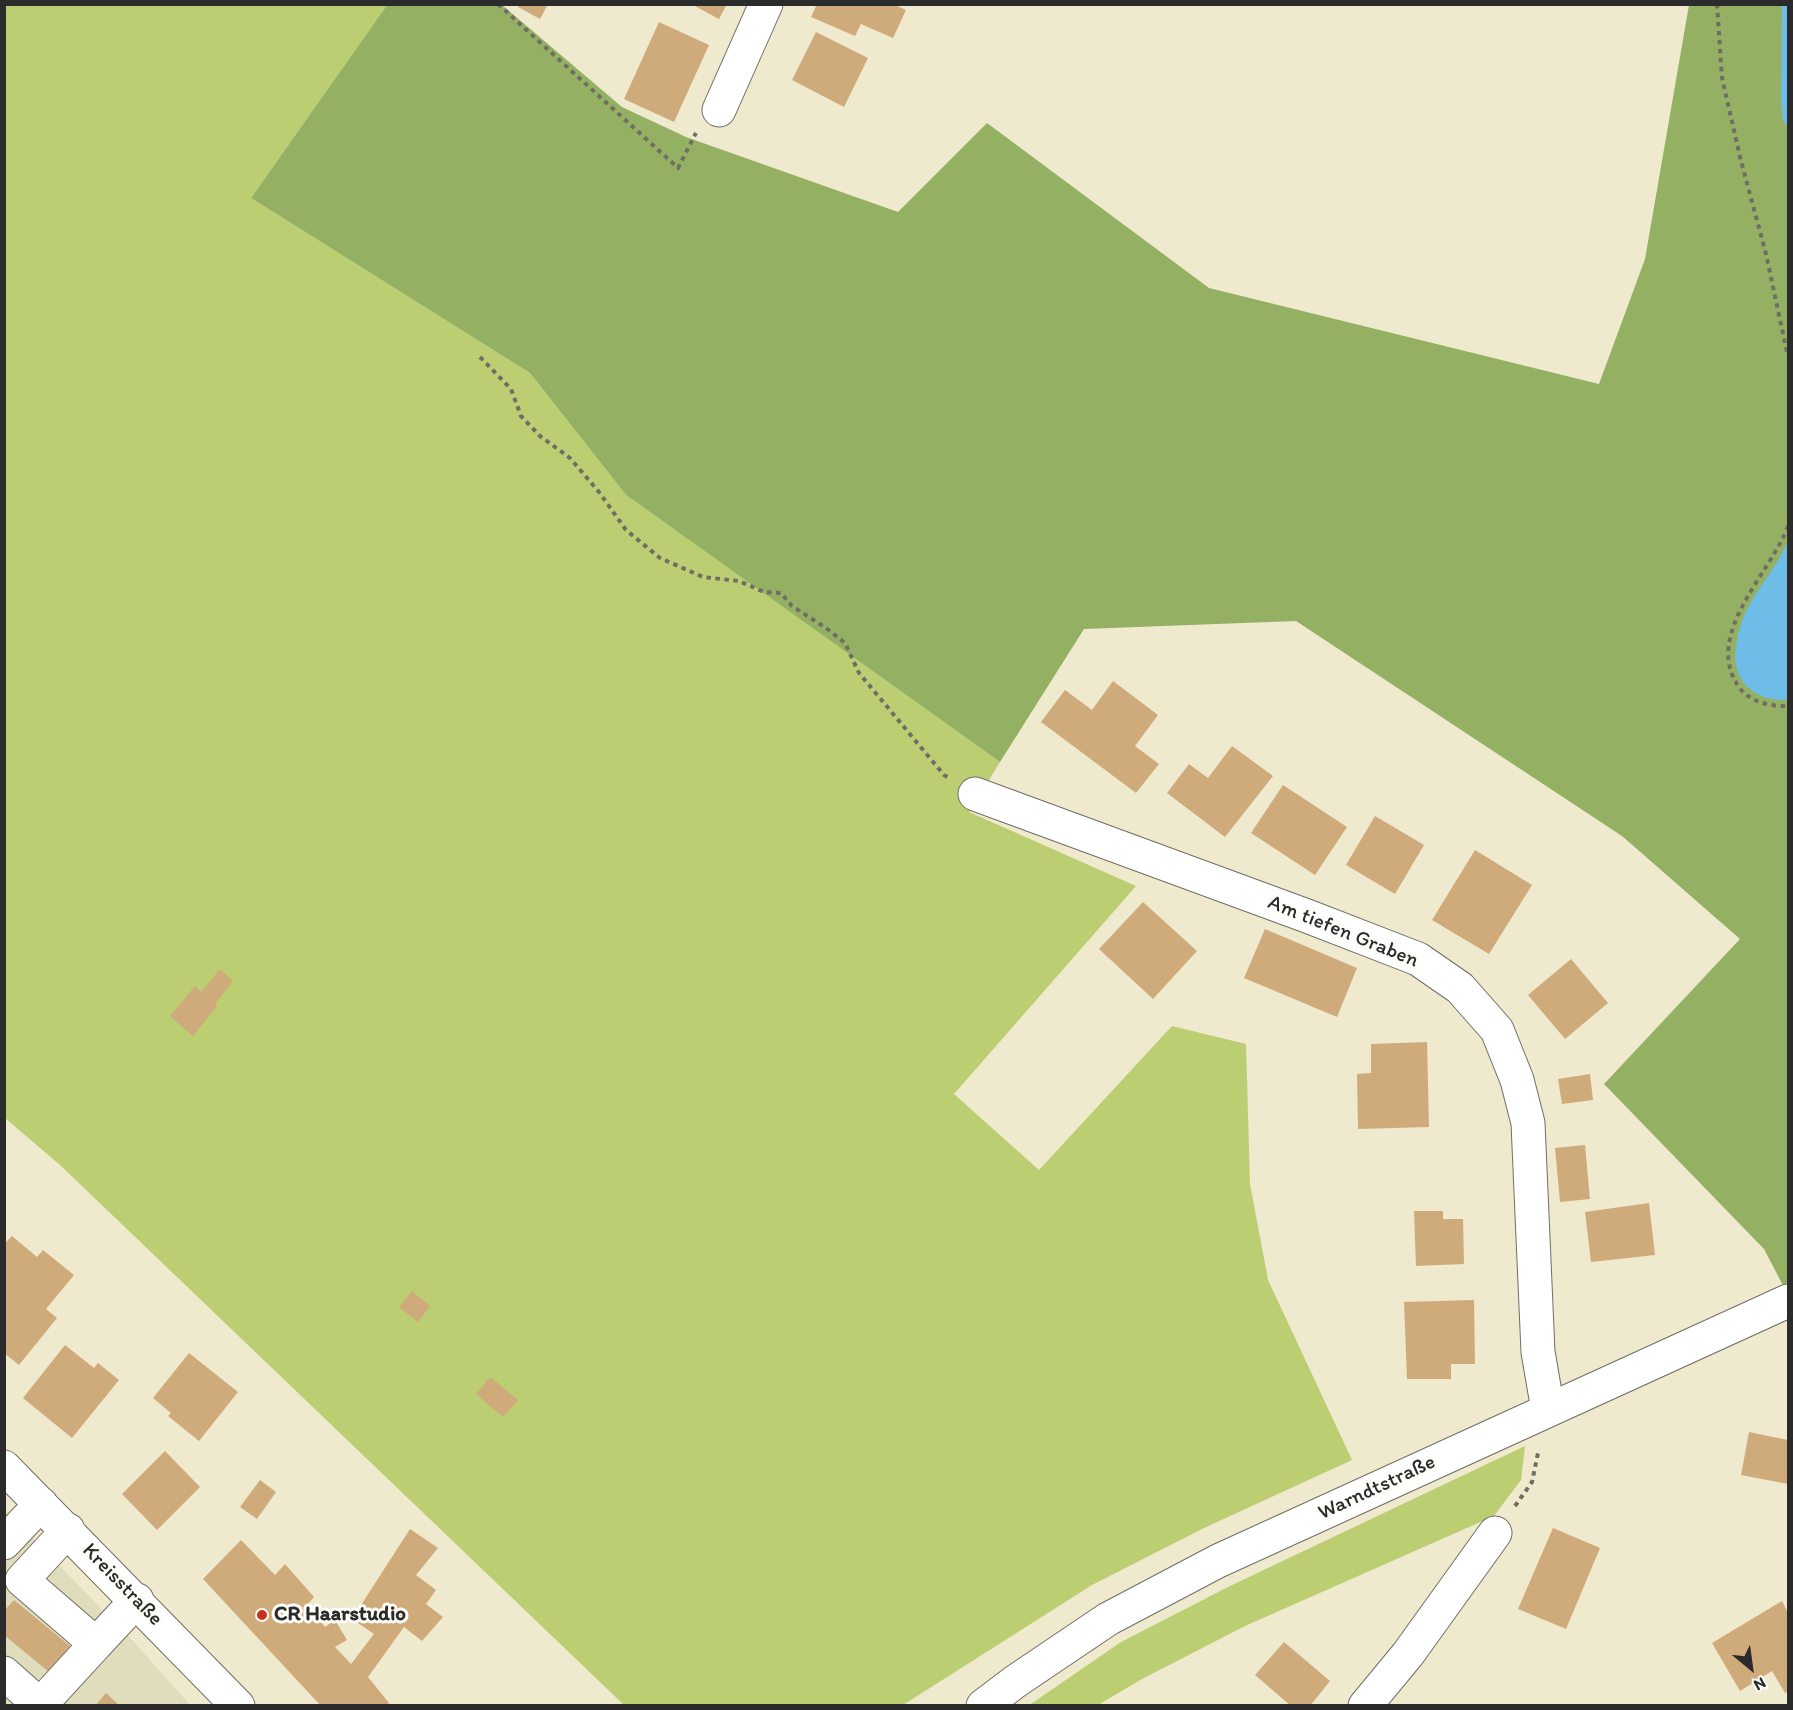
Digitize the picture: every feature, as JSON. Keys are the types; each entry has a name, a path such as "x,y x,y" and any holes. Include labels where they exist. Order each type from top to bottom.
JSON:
{"street":[{"path":"719,110 766,4"},
{"name":"Am tiefen Graben","path":"975,794 1419,959 1460,988 1497,1030 1517,1080 1528,1124 1538,1352 1548,1410"},
{"name":"Warndtstraße","path":"983,1706 1108,1619 1198,1572 1788,1301"},
{"name":"Kreisstraße","path":"4,1467 238,1706"},
{"path":"4,1543 41,1504"},
{"path":"68,1530 22,1580 96,1644"},
{"path":"1365,1706 1408,1654 1495,1533"},
{"path":"4,1673 40,1705 96,1644 141,1605"},
{"path":"62,1706 141,1605"}],"path":[{"path":"498,4 678,168 706,112 719,110"},
{"path":"1717,4 1722,78 1766,254 1788,357"},
{"path":"480,357 511,389 521,416 540,436 570,458 599,492 626,530 660,558 703,577 739,581 764,592 781,593 792,606 845,643 859,673 944,775 975,794"},
{"path":"1788,526 1782,543 1743,603 1733,623 1729,652 1731,675 1741,690 1760,702 1788,706"},
{"path":"1495,1533 1532,1482 1539,1447"}],"shaded area":[{"path":"4,1509 133,1641 190,1705 5,1705"}],"green space":[{"path":"5,5 387,5 251,198 530,373 626,495 1000,762 969,812 1136,886 954,1094 1039,1170 1172,1026 1246,1044 1250,1184 1268,1280 1352,1460 1204,1528 1092,1585 903,1705 624,1705 60,1165 5,1118"},
{"path":"387,5 502,5 622,107 686,137 898,212 987,123 1209,288 1599,384 1645,259 1689,5 1788,5 1788,1295 1764,1249 1604,1084 1740,939 1622,836 1296,621 1084,629 1000,762 626,495 530,373 251,198"},
{"path":"1525,1446 1521,1480 1494,1516 1245,1626 1142,1679 1098,1705 1028,1706 1121,1642 1230,1586"}],"water":[{"path":"1788,541 1788,700 1782,700 1764,697 1747,687 1739,674 1735,656 1739,630 1744,616"}],"building":[{"path":"520,4 548,4 540,19 518,7"},
{"path":"691,4 727,4 719,19"},
{"path":"817,4 893,4 906,10 893,38 861,24 855,36 811,17"},
{"path":"659,22 709,45 674,122 624,99"},
{"path":"816,32 868,58 844,107 792,80"},
{"path":"1113,681 1158,715 1135,746 1159,764 1136,793 1041,722 1065,690 1092,710"},
{"path":"1232,746 1273,776 1225,837 1167,793 1189,764 1208,778"},
{"path":"1283,785 1347,827 1315,875 1251,833"},
{"path":"1375,816 1424,845 1395,894 1346,865"},
{"path":"1475,850 1532,885 1489,954 1432,920"},
{"path":"1143,902 1197,951 1153,999 1099,949"},
{"path":"1265,929 1357,968 1337,1017 1244,978"},
{"path":"1571,959 1608,1003 1565,1039 1528,995"},
{"path":"220,969 233,981 193,1036 170,1016 195,986 201,992"},
{"path":"1427,1042 1429,1127 1358,1129 1357,1074 1371,1073 1371,1044"},
{"path":"1590,1074 1593,1100 1562,1104 1558,1079"},
{"path":"1585,1145 1590,1199 1560,1202 1555,1148"},
{"path":"1649,1203 1655,1255 1591,1262 1585,1212"},
{"path":"1414,1211 1443,1211 1443,1219 1463,1219 1464,1264 1416,1266"},
{"path":"12,1236 37,1257 43,1250 74,1275 46,1309 57,1318 19,1365 4,1353 4,1244"},
{"path":"412,1291 430,1306 418,1322 399,1307"},
{"path":"1474,1300 1475,1364 1451,1364 1451,1379 1407,1379 1404,1302"},
{"path":"65,1345 94,1368 98,1363 119,1380 72,1438 23,1398"},
{"path":"189,1353 238,1392 199,1441 168,1416 171,1413 153,1398"},
{"path":"490,1377 518,1400 503,1417 476,1394"},
{"path":"1749,1432 1788,1440 1788,1484 1741,1475"},
{"path":"165,1451 200,1487 157,1530 122,1494"},
{"path":"260,1480 276,1492 257,1519 240,1507"},
{"path":"1553,1528 1600,1548 1566,1629 1518,1609"},
{"path":"410,1529 438,1548 416,1575 436,1590 426,1604 443,1617 422,1641 404,1627 368,1677 389,1703 386,1706 321,1706 203,1579 241,1540 275,1575 285,1564 314,1597 307,1605 325,1627 335,1620 347,1640 335,1647 351,1664 374,1634 352,1619"},
{"path":"14,1600 70,1646 49,1672 4,1635 4,1611"},
{"path":"1782,1601 1788,1613 1788,1691 1785,1693 1772,1671 1740,1691 1712,1643"},
{"path":"1284,1642 1330,1681 1310,1706 1291,1706 1255,1675"},
{"path":"106,1693 120,1706 95,1706"}],"waterway":[{"path":"1787,4 1786,102 1788,120"}],"place":[{"name":"CR Haarstudio","path":"262,1615"}]}
